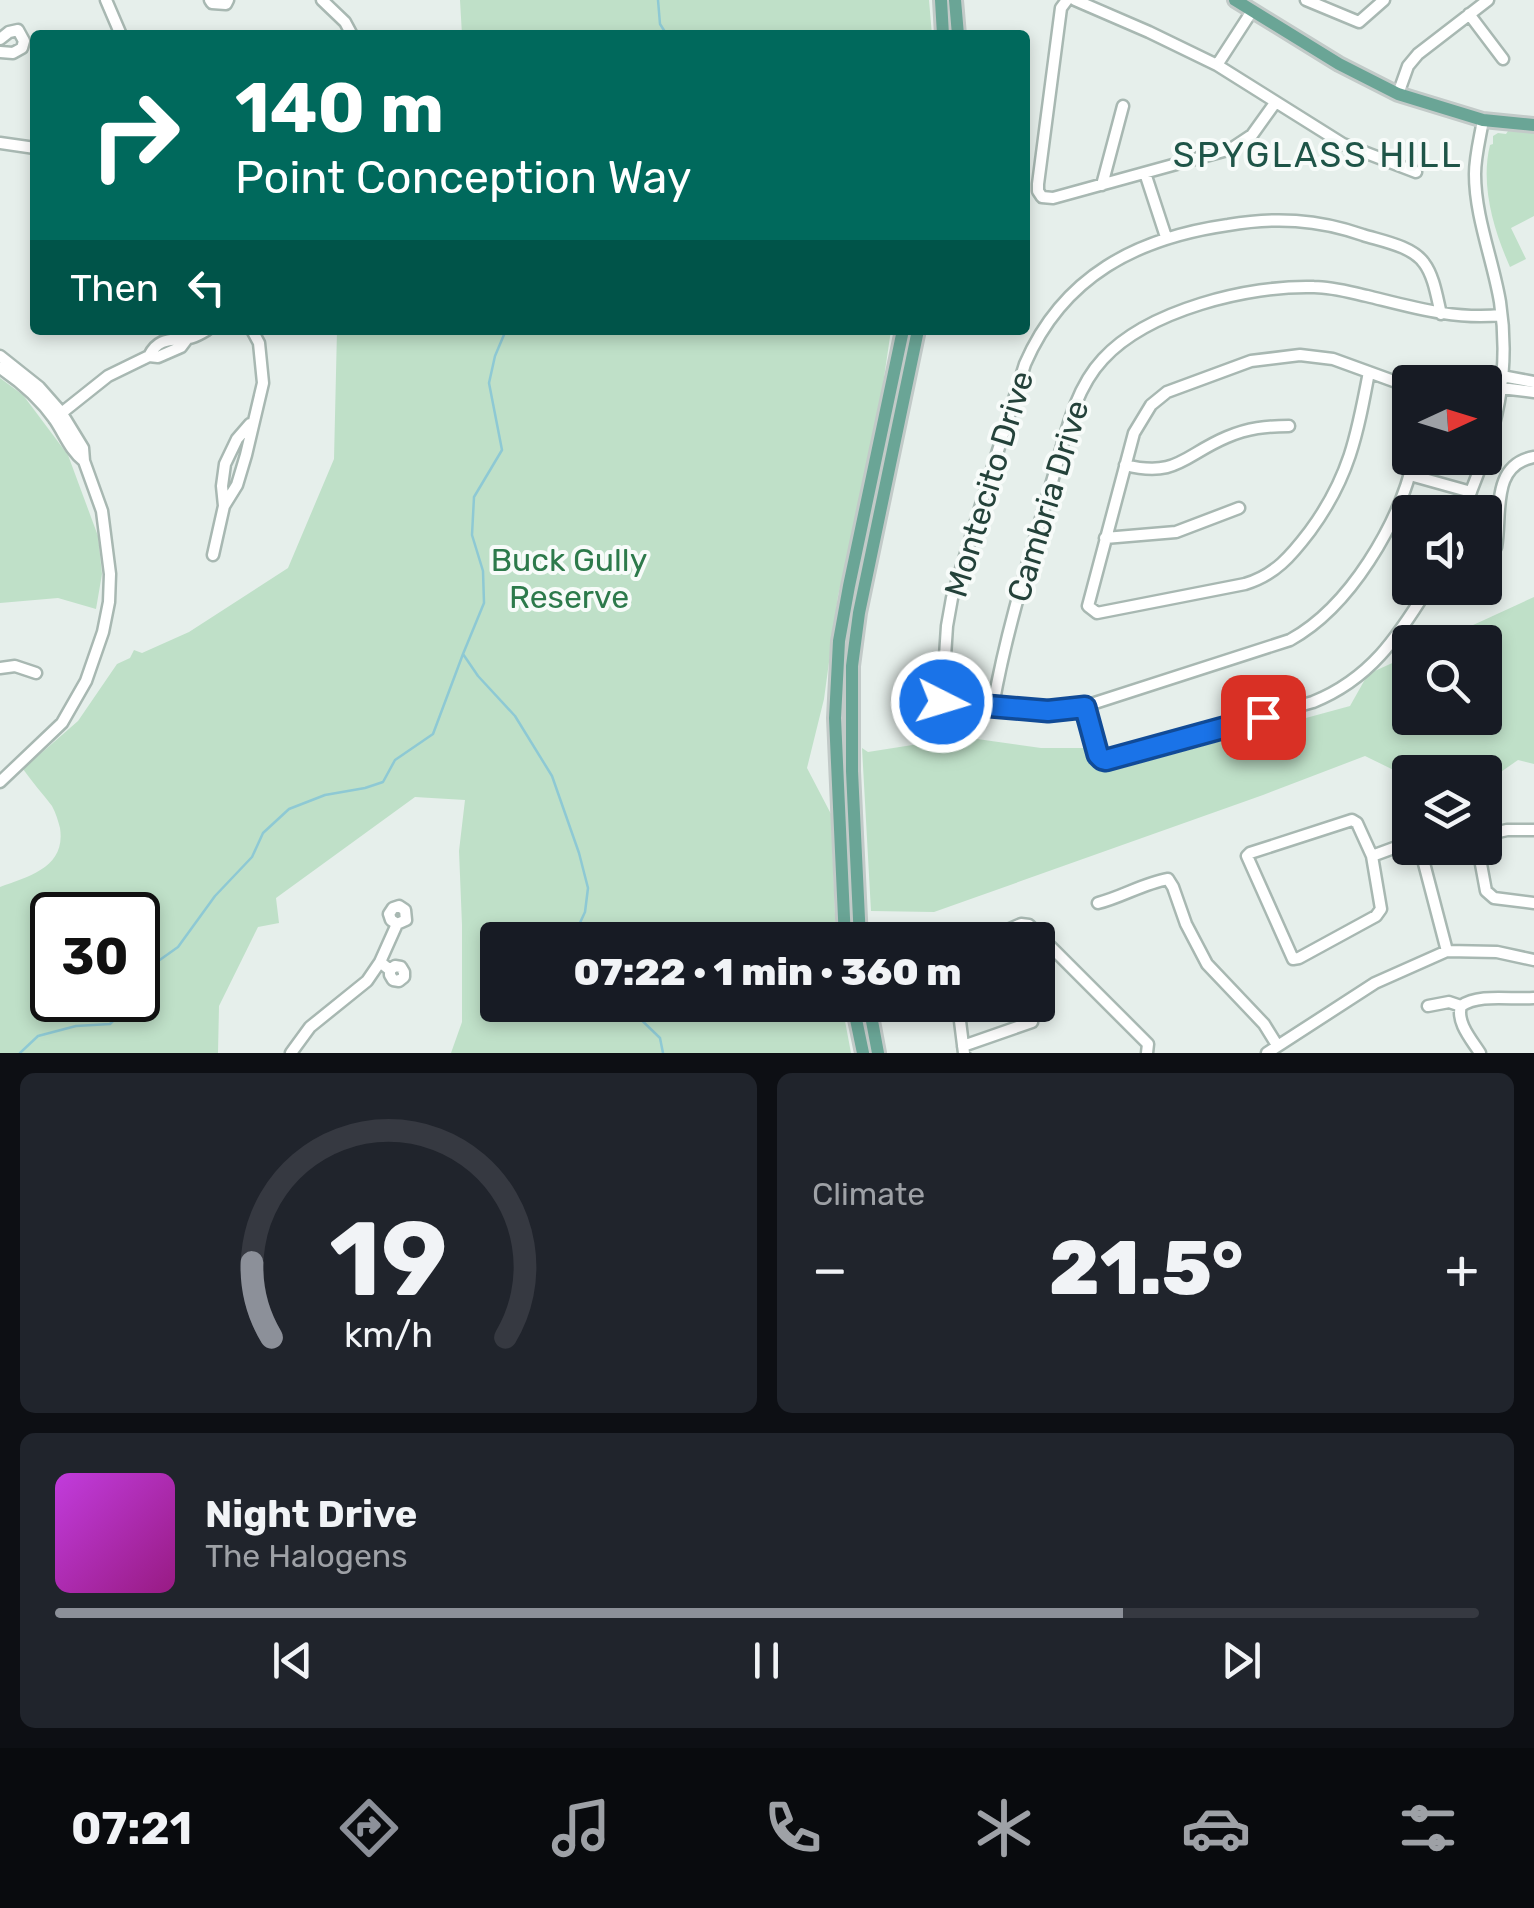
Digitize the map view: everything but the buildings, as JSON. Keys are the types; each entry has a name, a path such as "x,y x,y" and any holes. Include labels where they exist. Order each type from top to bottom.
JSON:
{"main road":[{"path":"941,0 943,30"},
{"path":"955,0 958,30"},
{"path":"1235,0 1398,94 1483,120 1534,125"},
{"path":"844,922 834,718 839,641 902,335"},
{"path":"859,922 852,666 858,613 917,335"},
{"path":"857,1022 863,1053"},
{"path":"872,1022 878,1053"}],"street":[{"path":"106,0 119,30"},
{"path":"210,0 221,6 228,0"},
{"path":"322,0 349,30"},
{"path":"1306,0 1359,22 1384,0"},
{"path":"1398,94 1408,66 1418,54 1488,0"},
{"path":"1275,103 1252,135 1240,144 1053,198 1042,197 1038,191 1068,1 1149,32 1217,65 1343,144 1416,172"},
{"path":"1217,65 1252,11"},
{"path":"1469,14 1503,59"},
{"path":"0,39 18,30 24,40 22,48 13,53 0,52"},
{"path":"1102,185 1123,106"},
{"path":"1483,120 1476,187 1502,315 1501,365"},
{"path":"0,143 30,147"},
{"path":"1145,173 1166,237"},
{"name":"Montecito Drive","path":"993,706 942,702 952,598 1032,346 1053,314 1085,282 1129,252 1166,237 1267,220 1302,220 1347,229 1409,251 1431,276 1441,314"},
{"name":"Cambria Drive","path":"993,706 1006,639 1077,401 1088,378 1113,350 1181,312 1276,288 1318,286 1441,314 1472,318 1502,315"},
{"path":"57,415 108,376 149,356 158,357 180,347 182,338 191,335"},
{"path":"214,555 224,506 246,455 263,383 255,335"},
{"path":"1369,372 1358,433 1341,481 1322,514 1279,567 1244,584 1092,611 1088,601 1134,433 1143,414 1160,396 1251,360 1284,355 1333,359 1369,372 1392,381"},
{"path":"0,356 21,370 57,415 74,454 84,461 102,511 110,574 103,632 86,681 62,723 0,782"},
{"path":"0,368 57,415"},
{"path":"1502,382 1534,382"},
{"path":"1502,382 1534,392"},
{"path":"224,506 226,464 238,439 254,419"},
{"path":"1125,465 1152,470 1168,468 1242,431 1260,426 1289,426"},
{"path":"1501,495 1508,473 1520,460 1534,458"},
{"path":"993,706 1048,711 1085,707 1276,646 1316,624 1337,604 1378,546 1410,475 1471,492"},
{"path":"1470,495 1477,475"},
{"path":"1105,538 1176,532 1239,508"},
{"path":"1085,707 1102,759 1294,708 1339,690 1355,679 1384,653 1416,605"},
{"path":"0,668 15,666 36,673"},
{"path":"1352,820 1372,856 1382,908 1376,916 1294,958 1247,856 1250,852 1352,820"},
{"path":"1502,831 1534,830"},
{"path":"1372,856 1392,849"},
{"path":"1424,865 1447,952"},
{"path":"1481,865 1486,892 1494,898 1534,903"},
{"path":"1098,903 1168,880 1207,964 1264,1024 1272,1049 1375,983 1447,952 1496,952 1534,960"},
{"path":"291,1053 310,1027 366,981 380,962 396,924"},
{"path":"1055,950 1148,1044 1147,1053"},
{"path":"380,962 390,970"},
{"path":"1480,1053 1460,1020 1460,1006 1466,1001 1534,998"},
{"path":"1428,1006 1450,1002 1460,1006"},
{"path":"960,1022 963,1049 1032,1022"}],"green space":[{"path":"460,0 929,0 932,30 462,30"},
{"path":"1508,131 1534,133 1534,216 1511,228 1526,259 1510,267 1494,223 1487,176 1493,136"},
{"name":"Buck Gully Reserve","path":"337,335 890,335 876,432 838,596 824,699 807,768 831,814 835,922 480,922 480,1022 845,1022 851,1053 451,1053 462,1022 459,851 465,800 415,797 276,898 279,923 258,927 219,1006 218,1053 0,1053 0,887 44,868 52,861 60,841 53,809 23,769 78,721 117,664 130,658 134,650 142,653 189,632 288,568 334,459"},
{"path":"0,378 23,395 68,455 98,536 102,574 96,609 58,598 0,603"},
{"path":"1534,597 1534,764 1518,760 1502,771 1502,755 1392,755 1392,769 1365,756 934,912 871,911 862,748 868,752 963,737 1041,748 1093,748 1099,763 1119,769 1350,706 1368,674 1392,663 1392,735 1502,735 1502,625 1473,625"}],"waterway":[{"path":"658,0 664,30"},
{"path":"504,335 489,383 502,450 474,497 472,535 483,571 484,603 463,654 515,716 552,776 588,888 580,922"},
{"path":"160,960 178,947 215,896 252,857 263,833 289,809 325,795 383,782 395,760 433,734 463,654"},
{"path":"20,1053 38,1036 112,1022"},
{"path":"644,1022 660,1038 663,1053"}],"district":[{"name":"SPYGLASS HILL","path":"1318,155"}],"route":[{"path":"942,702 1048,711 1085,707 1098,755 1106,760 1263,717"}]}
